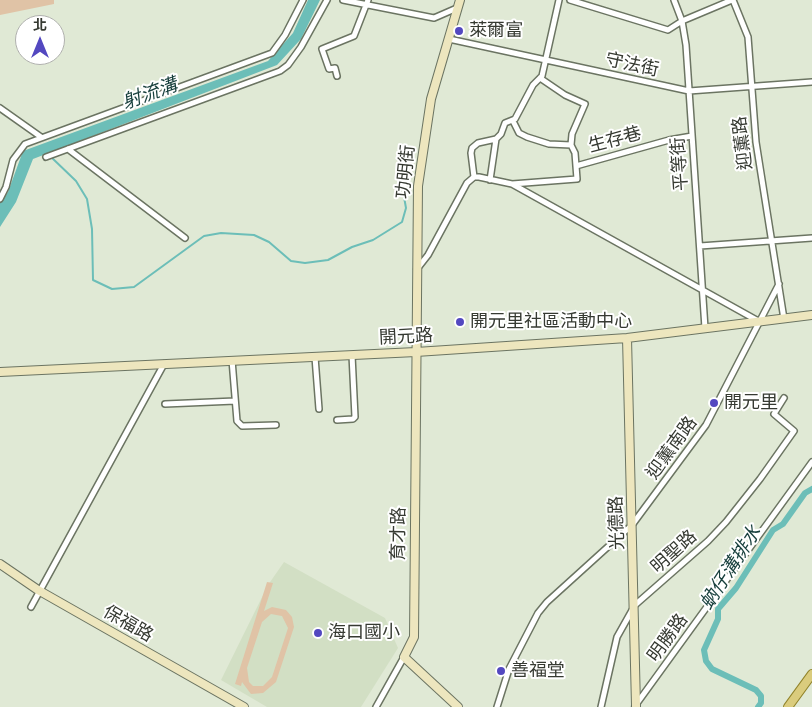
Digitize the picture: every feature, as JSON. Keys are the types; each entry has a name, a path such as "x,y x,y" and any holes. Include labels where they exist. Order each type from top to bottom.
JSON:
{"main road":[{"path":"788,707 812,674"}],"street":[{"path":"0,199 6,186 13,160 25,144 272,53 285,35 302,0"},
{"path":"46,157 280,72 288,66 326,0"},
{"path":"342,0 367,3 434,18 458,8"},
{"name":"功明街","path":"416,352 418,186 421,160 431,99 460,0"},
{"path":"513,122 533,85 540,78 546,60 559,0"},
{"path":"570,0 668,30 682,21 733,0"},
{"name":"平等街","path":"674,0 682,21 686,45 704,289 705,328"},
{"name":"迎薰路","path":"733,0 748,38 750,87 756,142 784,319"},
{"path":"337,76 335,68 329,69 322,49 354,36 367,3"},
{"name":"守法街","path":"449,39 689,91 812,82"},
{"path":"474,177 512,184 577,179 575,153 571,145 572,134 585,104 564,95 540,78"},
{"path":"0,108 41,137"},
{"path":"474,177 472,148 478,143 496,139 501,134 505,123 513,122"},
{"path":"513,122 519,133 527,137 549,144 571,145"},
{"name":"生存巷","path":"576,166 669,140 692,136"},
{"path":"490,180 496,139"},
{"path":"68,149 185,238"},
{"path":"417,269 428,255 467,183 474,177"},
{"path":"512,184 563,214 704,289 761,322"},
{"path":"700,246 812,238"},
{"name":"迎薰南路","path":"497,707 509,669 538,613 547,602 632,525 706,426 779,284"},
{"name":"開元路","path":"0,372 416,352 627,338 812,315"},
{"name":"光德路","path":"627,338 635,605 635,707"},
{"name":"育才路","path":"376,707 414,637 416,352"},
{"path":"337,420 353,419 355,416 352,355"},
{"path":"314,357 319,409"},
{"path":"232,360 237,421 242,426 276,425"},
{"path":"31,607 38,590 66,544 164,363"},
{"name":"明聖路","path":"601,707 617,637 635,605 708,542 760,479 794,431 774,414 784,398"},
{"path":"164,404 235,401"},
{"name":"明勝路","path":"635,707 812,462"},
{"name":"保福路","path":"0,564 38,590 244,707"},
{"path":"404,657 458,707"}],"shaded area":[{"path":"0,0 54,0 54,4 0,15"},
{"name":"海口國小","path":"284,562 385,618 398,648 361,707 267,707 221,680 268,585"},
{"path":"267,582 273,583 264,611 272,607 286,610 292,617 294,627 276,682 263,693 251,694 242,682 241,686 235,684","holes":["271,614 282,616 288,628 272,677 263,686 253,686 249,682 247,668 262,622"]}],"water":[{"path":"308,0 320,0 301,39 277,65 33,159 16,202 0,227 0,203 8,192 23,151 268,61 293,33"}],"waterway":[{"path":"50,156 76,181 87,199 92,229 93,280 112,289 134,287 204,236 221,233 254,235 269,242 291,261 305,263 328,260 352,247 373,240 402,222 406,208 404,197"},
{"name":"蚋仔溝排水","path":"758,707 761,703 761,696 756,690 712,669 706,661 704,650 718,619 718,609 736,588 773,530 783,524 805,493 812,489"}],"place":[{"name":"萊爾富","path":"459,31"},
{"name":"開元里社區活動中心","path":"460,322"},
{"name":"開元里","path":"714,403"},
{"name":"海口國小","path":"318,633"},
{"name":"善福堂","path":"501,671"}],"water label":[{"name":"射流溝","path":"150,94"}]}
